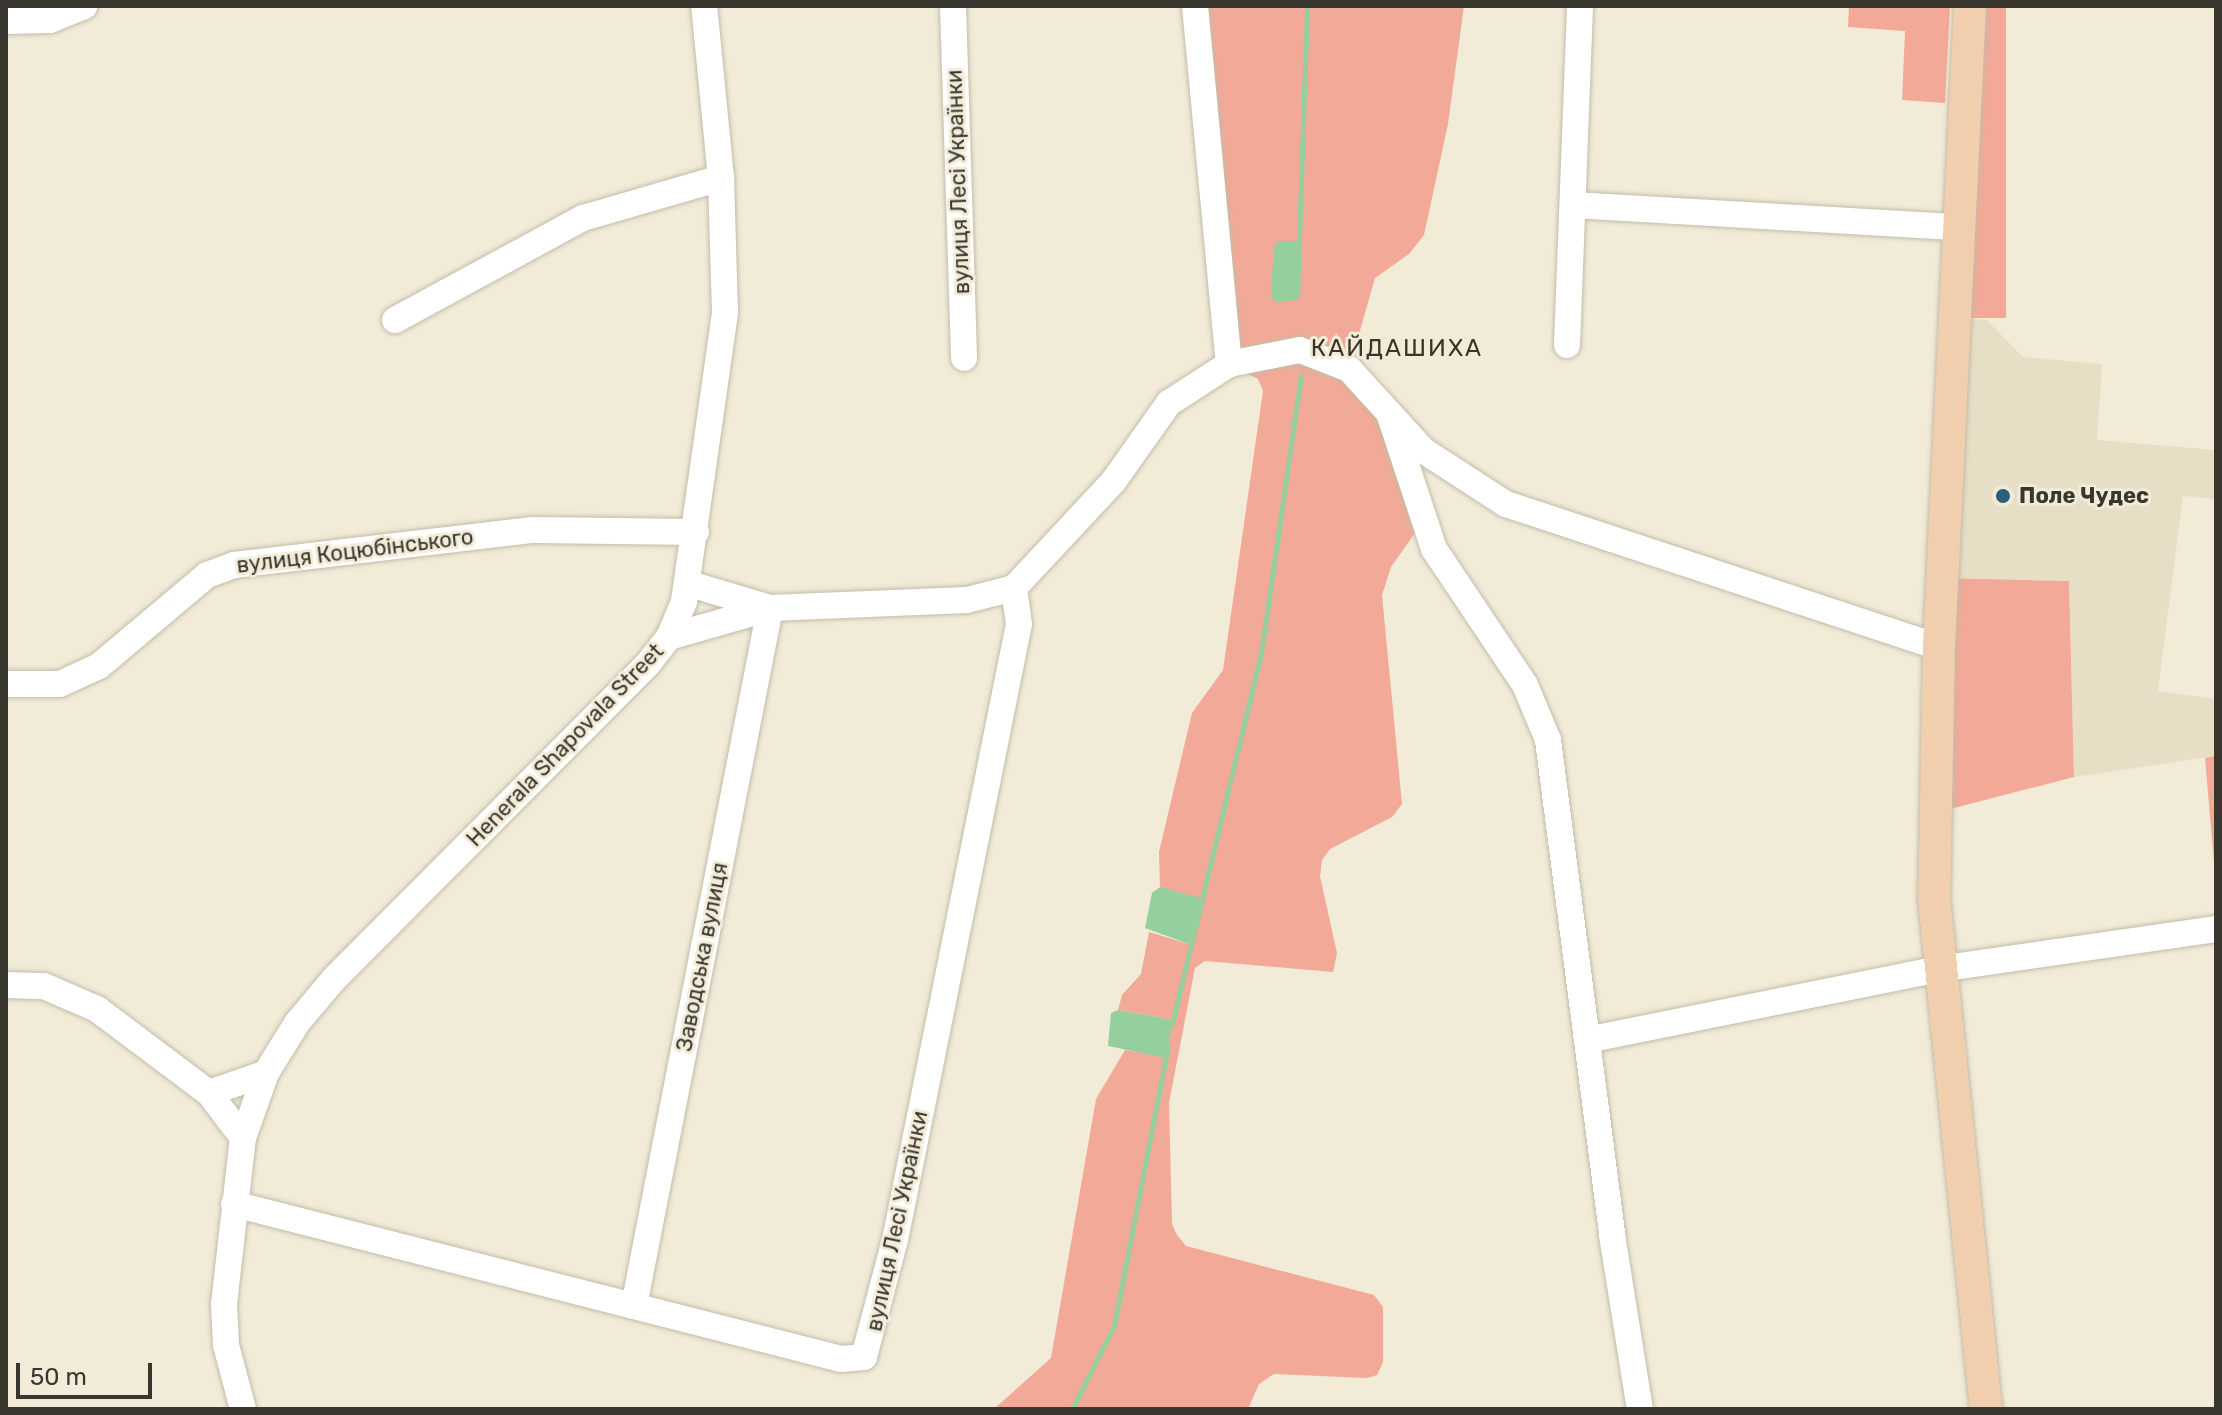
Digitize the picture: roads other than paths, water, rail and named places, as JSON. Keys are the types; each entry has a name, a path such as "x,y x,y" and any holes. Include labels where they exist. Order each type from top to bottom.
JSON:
{"main road":[{"path":"1970,6 1939,647 1934,898 1986,1409"}],"street":[{"path":"6,21 50,20 84,6"},
{"name":"Henerala Shapovala Street","path":"243,1409 224,1324 243,1138 266,1073 297,1023 334,979 626,688 669,637 690,584 723,338 721,178 704,6"},
{"name":"вулиця Лесі Українки","path":"953,6 964,358"},
{"path":"1195,6 1229,364"},
{"path":"1567,345 1580,6"},
{"path":"395,320 583,218 721,178"},
{"path":"1573,205 1958,227"},
{"path":"669,637 770,608 967,600 1014,588 1113,482 1169,403 1229,364 1300,350 1327,357 1375,392 1390,416 1434,549 1525,685 1542,720 1640,1409"},
{"path":"1390,416 1446,469 1528,514 1939,647"},
{"name":"вулиця Коцюбінського","path":"6,684 60,684 99,666 207,575 245,562 533,530 696,532"},
{"path":"690,584 770,608"},
{"name":"вулиця Лесі Українки","path":"234,1204 841,1359 864,1357 871,1345 1019,624 1014,588"},
{"name":"Заводська вулиця","path":"634,1306 770,608"},
{"path":"1587,1040 1939,969 2216,929"},
{"path":"6,985 44,986 97,1009 209,1093 243,1138"},
{"path":"209,1093 266,1073"}],"waterway":[{"path":"1297,296 1307,6"},
{"path":"1172,1024 1261,653 1301,375"},
{"path":"1072,1409 1114,1326 1168,1046"}],"place":[{"name":"Поле Чудес","path":"2003,496"}],"district":[{"name":"КАЙДАШИХА","path":"1397,349"}]}
